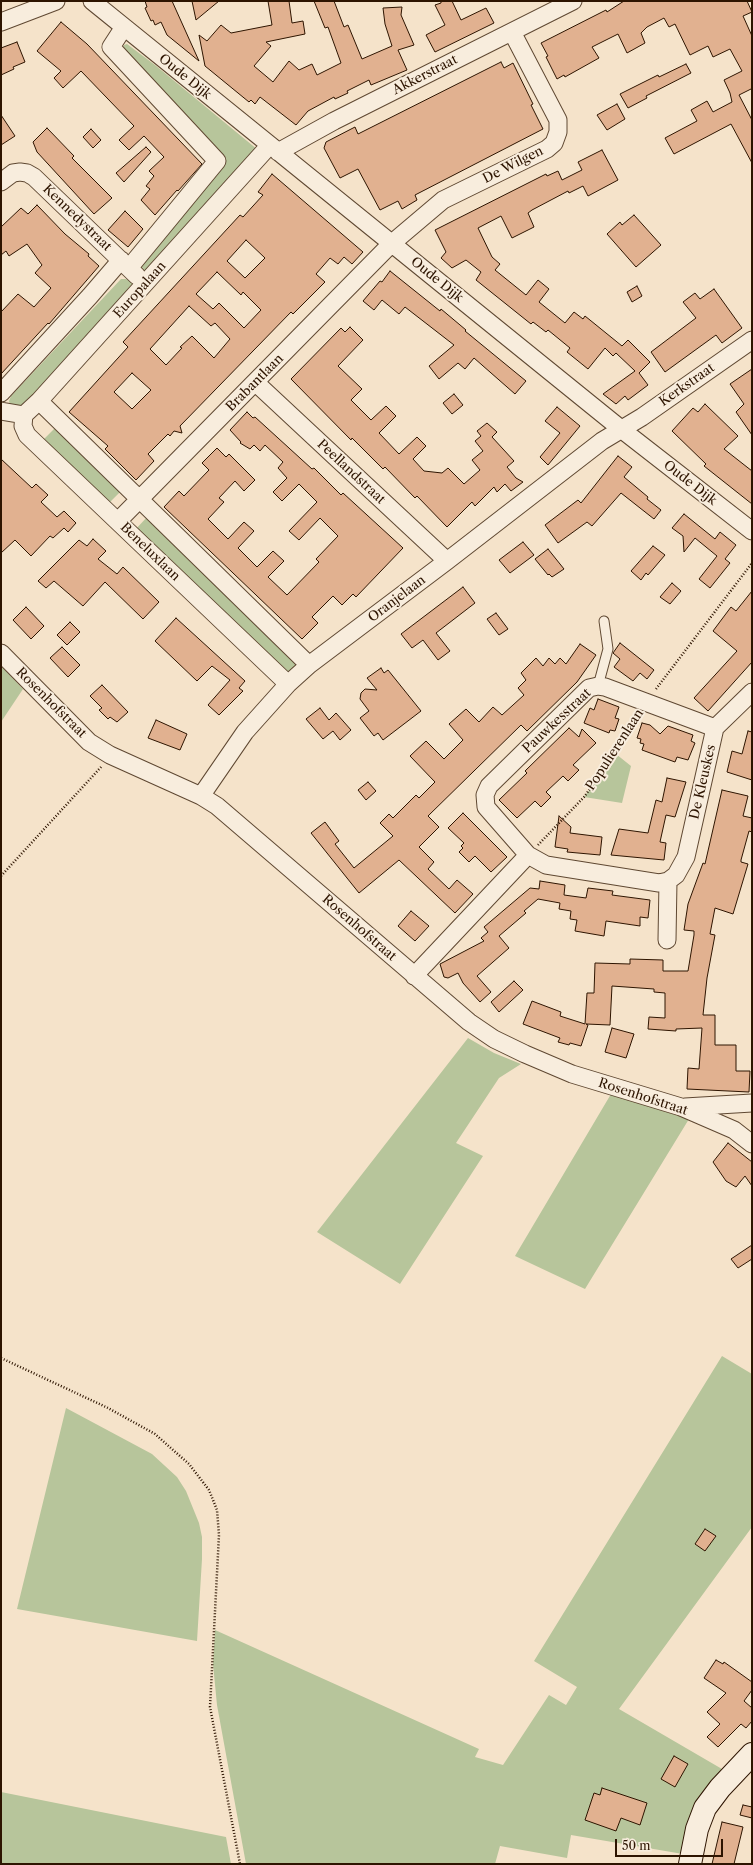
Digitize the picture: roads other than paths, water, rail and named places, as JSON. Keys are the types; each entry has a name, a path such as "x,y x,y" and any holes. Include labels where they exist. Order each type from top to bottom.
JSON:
{"street":[{"path":"1,22 56,1"},
{"name":"Oude Dijk","path":"92,1 621,429 752,531"},
{"name":"Akkerstraat","path":"274,149 334,121 573,1"},
{"name":"Europalaan","path":"1,393 90,296 125,264 217,161 111,47 124,27"},
{"name":"De Wilgen","path":"391,244 443,200 547,149 554,143 558,132 558,120 512,32"},
{"name":"Europalaan","path":"24,415 39,401 146,284 274,149"},
{"name":"Kennedystraat","path":"1,182 13,173 27,173 34,177 146,284"},
{"name":"Brabantlaan","path":"118,521 391,244"},
{"name":"Kerkstraat","path":"621,429 642,417 752,340"},
{"name":"Peellandstraat","path":"255,382 448,561"},
{"path":"39,401 309,665"},
{"path":"1,410 24,415"},
{"name":"Beneluxlaan","path":"24,415 23,426 27,435 288,684"},
{"name":"Oranjelaan","path":"201,796 245,732 288,684 309,665 448,561 602,441 621,429"},
{"name":"Rosenhofstraat","path":"1,653 89,742 110,755 201,796 217,806 414,976 469,1022 494,1039 572,1074 681,1108 734,1130 752,1144"},
{"name":"Pauwkesstraat","path":"528,855 486,807 485,795 489,786 589,688 598,686 605,687 715,728"},
{"name":"De Kleuskes","path":"668,880 676,875 686,857 715,728 752,692"},
{"path":"414,976 528,855 546,865 659,882 668,880 667,940"},
{"path":"681,1108 747,1103"},
{"path":"734,1130 747,1103"},
{"path":"690,1864 697,1829 705,1808 720,1788 752,1754"}],"lane":[{"path":"598,686 608,648 604,621"}]}
